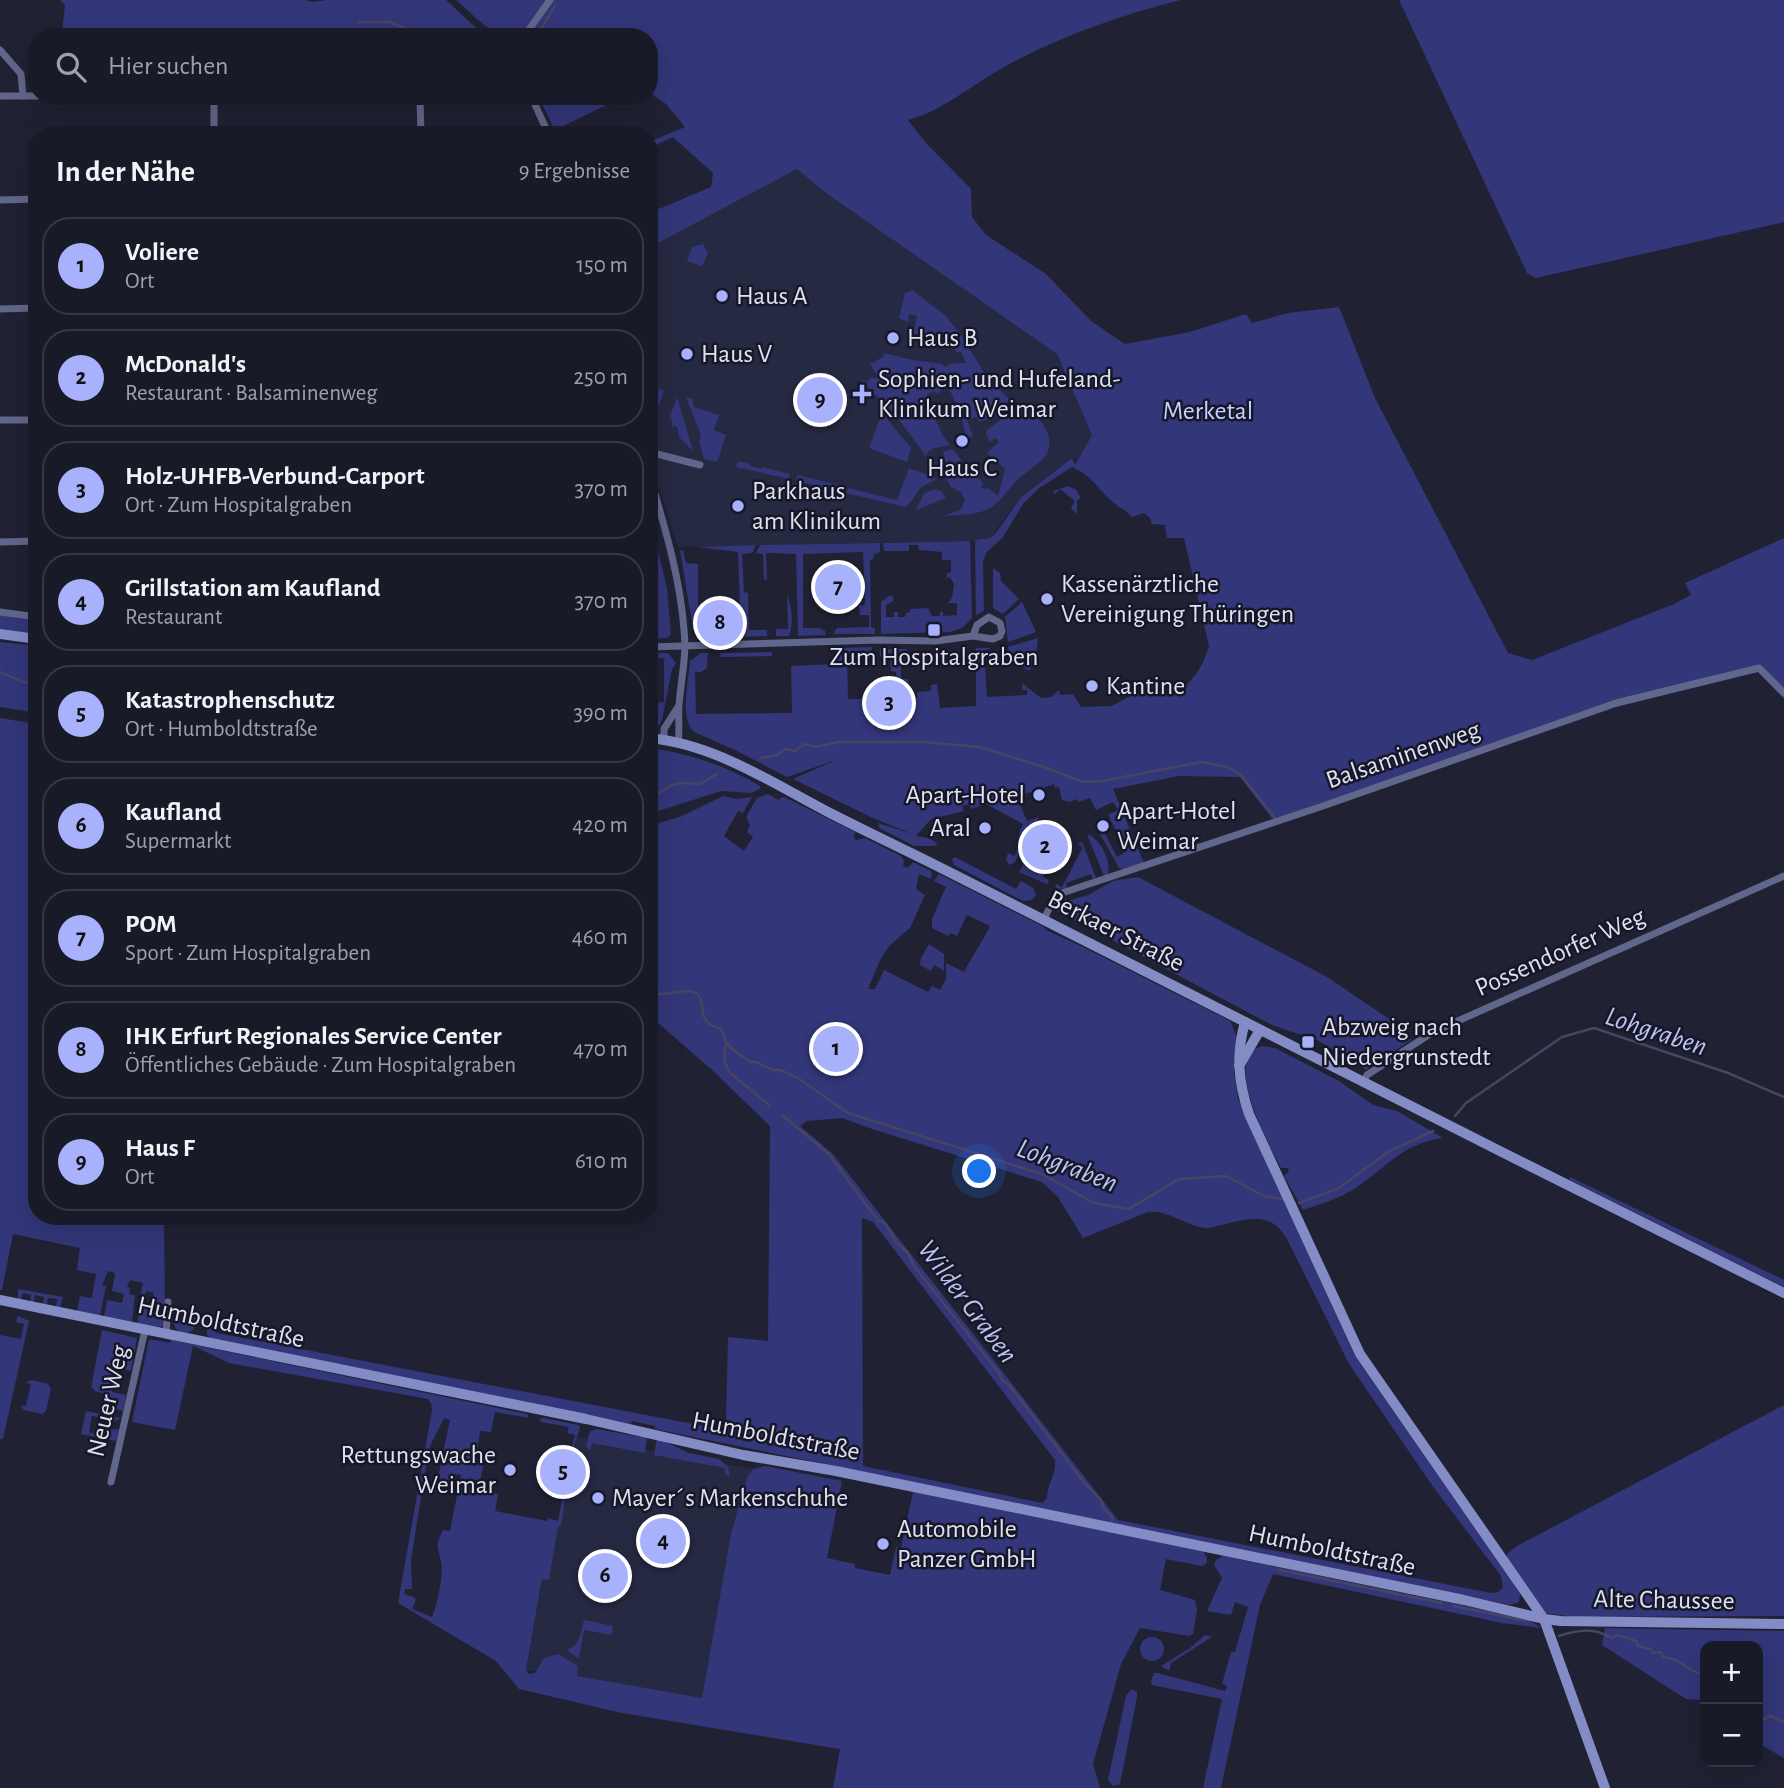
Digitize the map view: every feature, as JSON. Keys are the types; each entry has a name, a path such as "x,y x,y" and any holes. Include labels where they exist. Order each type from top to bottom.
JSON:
{"street":[{"path":"530,28 547,3"},
{"path":"0,51 20,74 23,96"},
{"path":"0,96 28,96"},
{"path":"214,105 214,126"},
{"path":"420,105 421,126"},
{"path":"535,105 545,126"},
{"path":"0,200 28,199"},
{"path":"0,309 28,308"},
{"path":"0,420 28,420"},
{"path":"658,454 700,465"},
{"path":"658,506 678,580 685,647 678,707 678,742"},
{"path":"0,542 28,541"},
{"path":"0,612 28,616"},
{"path":"0,634 28,638"},
{"path":"658,647 875,640 935,641 973,636"},
{"name":"Balsaminenweg","path":"1044,919 1059,894 1271,824 1616,703 1759,668 1784,693"},
{"path":"664,739 664,729 678,707"},
{"name":"Berkaer Straße","path":"658,739 678,742 736,763 1363,1083 1784,1293"},
{"name":"Possendorfer Weg","path":"1363,1083 1367,1075 1433,1032 1784,876"},
{"path":"1245,1022 1239,1043 1241,1091 1360,1354 1544,1619 1605,1788"},
{"path":"1240,1066 1260,1030"},
{"name":"Humboldtstraße","path":"0,1300 573,1416 723,1451 847,1473 1451,1597 1544,1619"},
{"path":"166,1334 168,1302"},
{"name":"Neuer Weg","path":"111,1482 145,1329"},
{"name":"Alte Chaussee","path":"1544,1619 1784,1624"}],"shaded area":[{"name":"Sophien- und Hufeland- Klinikum Weimar","path":"797,169 1057,354 1092,434 1078,460 1071,458 1021,496 990,538 970,541 678,547 658,484 658,243"},
{"path":"577,1437 753,1469 730,1540 702,1699 576,1676 526,1670 553,1522 561,1521"}],"green space":[{"path":"60,0 446,0 476,28 63,28 65,5"},
{"name":"Merketal","path":"456,0 1181,0 1136,12 1048,45 1006,66 934,110 908,120 926,143 971,189 972,217 986,235 1046,274 1091,321 1125,344 1190,332 1246,314 1252,323 1288,313 1339,307 1375,398 1508,653 1532,660 1674,604 1691,595 1685,583 1784,538 1784,699 1758,672 1617,707 1277,825 1240,777 1179,776 1113,789 1144,863 1124,869 1119,868 1099,832 1103,830 1117,857 1127,851 1108,815 1118,810 1113,802 1096,810 1090,798 1078,802 1076,799 1070,802 1062,800 1059,787 1055,788 1054,784 1019,796 1027,821 1039,817 1015,862 1009,865 1006,859 1008,853 1014,856 1024,837 1019,833 1023,824 986,804 971,809 969,804 962,806 964,811 931,819 916,836 928,838 937,843 936,846 914,846 879,828 878,823 912,834 793,779 836,760 787,777 694,732 687,718 687,688 690,661 701,653 708,653 707,668 695,672 696,714 792,713 791,666 835,664 835,651 839,648 872,647 872,656 847,657 848,699 864,699 865,709 897,708 896,672 891,671 890,656 880,656 880,649 907,649 907,653 901,654 901,679 908,679 908,684 904,685 905,699 917,699 917,692 931,691 931,685 937,684 940,708 976,706 976,648 990,648 984,650 987,697 1027,695 1027,690 1022,690 1022,683 1041,698 1051,697 1059,690 1060,695 1073,694 1081,707 1111,706 1135,694 1175,695 1196,673 1209,646 1184,538 1167,538 1165,525 1152,524 1144,513 1132,517 1085,475 1072,467 1038,489 1023,504 1003,537 986,553 983,562 984,611 976,615 975,540 990,538 996,533 1021,497 1072,458 1075,465 1092,435 1057,354 826,193 797,169 658,243 658,209 711,187 713,173 673,137 658,144 658,138 685,127 658,98 658,28 490,28"},
{"path":"1399,0 1784,0 1784,222 1536,278 1527,273"},
{"path":"542,105 606,105 563,126 553,126"},
{"path":"703,244 708,253 702,266 687,261 692,247"},
{"path":"912,290 946,316 987,377 1009,399 1001,411 992,417 983,421 976,417 967,420 973,436 970,438 966,436 959,409 947,385 937,394 935,391 931,392 927,395 930,403 926,405 931,409 950,445 931,449 932,453 929,450 926,456 896,416 862,381 867,382 872,377 878,377 870,364 883,357 884,353 943,364 943,367 966,363 961,352 956,352 953,339 913,335 917,316 909,314 908,322 899,318 905,293"},
{"path":"658,389 664,391 658,407"},
{"path":"677,397 693,451 679,437 678,428 673,425 673,432 671,417 669,419"},
{"path":"686,397 692,399 694,407 719,415 714,430 726,435 717,462 704,459 699,441 701,435"},
{"path":"1021,405 1034,414 1045,427 1050,443 1044,458 986,510 943,516 960,510 965,501 961,492 951,487 935,465 937,460 943,469 947,468 943,452 953,449 983,483 981,487 987,487 998,496 1005,469 987,453 999,442 995,438 990,442 987,430"},
{"path":"882,413 911,448 907,462 869,448"},
{"path":"738,461 790,474 789,479 736,467"},
{"path":"909,468 936,480 923,486 905,507 846,493 848,488 897,500"},
{"path":"797,475 838,485 836,490 796,481"},
{"path":"1068,486 1076,490 1081,498 1077,500 1077,514 1071,508 1075,501 1060,489 1055,494 1053,491"},
{"path":"936,489 946,498 916,510 924,493"},
{"path":"970,541 972,618 962,628 950,632 881,634 881,602 889,596 893,596 893,601 886,605 886,617 894,617 894,612 898,612 898,617 905,617 910,609 928,608 932,616 940,616 940,612 943,612 943,616 957,615 957,603 948,603 952,598 954,584 950,577 944,579 947,573 951,572 951,560 942,560 942,552 919,550 918,545 909,545 909,551 884,551 883,543"},
{"path":"880,543 880,552 874,554 870,560 871,627 875,628 875,634 833,634 837,628 869,627 869,615 860,615 859,605 865,605 863,552 803,554 803,628 820,628 826,635 798,636 796,554 766,553 767,580 764,579 763,554 756,553 760,545"},
{"path":"756,545 752,553 742,554 744,592 748,593 749,630 767,630 767,636 741,637 738,552 697,547"},
{"path":"658,550 667,588 671,635 658,638"},
{"path":"680,550 683,550 686,563 698,564 698,614 702,638 696,635 693,629"},
{"path":"993,568 1000,573 1001,581 1019,599 1003,614 993,608"},
{"path":"787,595 792,616 791,631 789,636 776,636 776,629 788,629"},
{"path":"1022,602 1036,632 1008,642 1005,617"},
{"path":"0,615 28,619 28,633 0,629"},
{"path":"1038,638 1030,670 1009,656 1008,647"},
{"path":"0,642 28,645 28,712 0,707"},
{"path":"772,652 772,656 721,657 720,653"},
{"path":"658,653 668,653 676,663 672,669 662,720 658,725 658,702 664,702 664,658 658,658"},
{"path":"0,718 28,723 28,1225 164,1225 165,1323 161,1327 137,1324 140,1306 150,1308 154,1293 146,1291 145,1296 140,1297 143,1283 130,1280 127,1287 130,1288 129,1294 135,1295 132,1322 104,1317 107,1300 122,1303 124,1294 112,1291 115,1273 108,1271 102,1285 106,1286 100,1316 77,1311 80,1296 92,1298 96,1274 77,1270 80,1248 13,1234 0,1290"},
{"path":"658,750 693,757 721,767 760,786 760,789 751,793 721,791 658,811"},
{"path":"768,794 778,800 783,797 855,832 854,838 857,840 865,838 901,856 903,866 908,868 913,862 931,871 930,879 919,874 916,889 925,895 910,928 890,945 881,958 868,989 875,989 884,970 928,992 932,986 940,990 946,979 946,963 964,972 990,926 967,915 957,936 951,933 948,936 932,928 932,919 946,887 934,881 939,874 1230,1021 1237,1037 1234,1072 1238,1099 1355,1356 1513,1582 1520,1594 1519,1602 1510,1605 655,1429 655,1426 632,1421 631,1424 212,1339 207,1335 207,1321 217,1333 714,1428 722,1426 726,1419 728,1337 768,1341 770,1126 658,1023 658,823 682,816 723,796 737,799 752,797 743,813 738,811 724,836 744,851 753,837 747,832 750,825 746,817 757,798","holes":["842,1118 1042,1182 1058,1197 1083,1238 1148,1212 1163,1213 1207,1228 1250,1219 1266,1220 1273,1224 1287,1239 1349,1364 1434,1488 1501,1576 1503,1588 1491,1593 1118,1520 833,1154 800,1126 807,1121","862,1218 873,1222 1055,1460 1047,1498 1042,1503 863,1466"]},
{"path":"1087,834 1101,845 1106,857 1109,869 1104,876"},
{"path":"1081,842 1096,878 1093,879 1091,874 1066,883 1067,888 1058,889 1055,886 1056,884 1062,887 1083,847 1078,844"},
{"path":"955,857 1016,889 1021,881 1033,888 1036,895 1032,900 1023,901 954,865 952,859"},
{"path":"1027,858 1047,868 1043,877 1049,880 1047,884 1019,872"},
{"path":"1138,877 1327,977 1407,1031 1411,1040 1366,1070 1319,1041 1272,1025 1053,909 1058,899 1063,896 1068,901 1088,895 1113,881"},
{"path":"929,944 944,954 944,971 934,965 931,971 920,965"},
{"path":"1262,1046 1275,1048 1339,1081 1373,1105 1397,1111 1443,1138 1416,1145 1348,1193 1303,1210 1284,1176 1289,1171 1288,1168 1281,1168 1259,1123 1247,1084 1246,1067 1250,1054"},
{"path":"1570,1177 1784,1280 1784,1287 1570,1180"},
{"path":"18,1289 63,1297 60,1308 56,1307 57,1299 48,1298 47,1305 43,1304 44,1297 35,1295 34,1302 30,1302 31,1295 23,1293 21,1300 18,1299"},
{"path":"185,1311 193,1314 196,1322 193,1330 185,1333 177,1330 174,1322 177,1314"},
{"path":"18,1316 29,1321 3,1439 0,1439 0,1335 21,1339 24,1324 16,1322"},
{"path":"102,1330 137,1338 131,1371 115,1368 110,1384 113,1386 112,1392 126,1395 123,1411 107,1408 110,1395 91,1388"},
{"path":"149,1339 170,1343 171,1340 527,1414 529,1418 495,1412 491,1432 480,1431 476,1459 484,1462 478,1491 498,1494 495,1511 558,1521 562,1500 565,1500 549,1580 542,1579 526,1670 529,1674 535,1673 544,1658 558,1654 578,1666 577,1676 702,1698 731,1534 747,1478 753,1469 765,1466 842,1481 827,1558 855,1564 855,1568 890,1575 896,1547 901,1548 913,1492 1203,1551 1207,1563 1202,1566 1166,1559 1160,1590 1195,1600 1197,1610 1193,1634 1189,1636 1140,1628 1121,1664 1093,1764 1100,1788 833,1788 840,1749 622,1713 519,1689 496,1661 398,1603 432,1410 428,1399 229,1363 193,1346 175,1430 132,1422","holes":["444,1418 450,1420 438,1477 444,1481 443,1488 449,1490 453,1474 461,1475 450,1531 443,1530 438,1543 442,1574 432,1617 412,1609 416,1600 404,1594 405,1589 412,1589 411,1560 429,1448"]},
{"path":"31,1380 48,1384 51,1389 46,1411 42,1414 24,1410 20,1406 26,1406 31,1384 25,1383"},
{"path":"1784,1405 1784,1616 1575,1617 1546,1613 1507,1559 1507,1554 1517,1546"},
{"path":"86,1411 121,1418 115,1421 92,1416 89,1432 105,1438 108,1430 119,1429 116,1441 81,1434"},
{"path":"540,1419 578,1425 580,1427 574,1447 575,1435 567,1433 569,1427 541,1422"},
{"path":"597,1429 647,1438 645,1453 592,1443 590,1451 586,1446 590,1431"},
{"path":"657,1438 689,1453 719,1459 728,1467 730,1476 725,1475 725,1468 654,1455"},
{"path":"1223,1556 1528,1619 1541,1628 1502,1623 1273,1574 1260,1605 1221,1788 1203,1788 1222,1699 1152,1685 1151,1681 1154,1673 1158,1673 1225,1691 1227,1686 1222,1684 1248,1607 1235,1602 1231,1615 1207,1611 1222,1578 1214,1565 1216,1560"},
{"path":"584,1620 613,1626 612,1635 584,1630 579,1659 567,1650 577,1642"},
{"path":"1605,1628 1784,1631 1784,1758 1763,1746 1763,1641 1700,1641 1700,1700 1686,1699 1602,1645"},
{"path":"1205,1635 1212,1637 1171,1663 1169,1671 1161,1666 1190,1648"},
{"path":"1152,1637 1163,1644 1164,1649 1157,1660 1152,1661 1141,1654 1140,1649 1147,1638"},
{"path":"1131,1689 1137,1692 1137,1697 1120,1784 1113,1786 1108,1780 1126,1696"}],"waterway":[{"path":"542,27 555,6"},
{"path":"358,22 389,22 404,28"},
{"name":"Wilder Graben","path":"0,672 28,683"},
{"path":"761,758 777,755 785,749 795,751 804,744 816,747 838,742 924,742 980,747 1083,782 1102,781 1202,762 1227,767 1241,775 1275,818"},
{"path":"658,794 672,785 700,784 717,774"},
{"name":"Wilder Graben","path":"658,993 689,991 700,997 706,1020 721,1029 726,1042 724,1060 729,1072 769,1105"},
{"name":"Lohgraben","path":"1455,1116 1466,1103 1562,1037 1594,1028 1728,1073 1784,1097"},
{"name":"Lohgraben","path":"726,1042 750,1062 798,1078 848,1113 1042,1174 1094,1203 1129,1209 1179,1179 1226,1176 1264,1196 1283,1199"},
{"name":"Wilder Graben","path":"782,1115 828,1153 879,1221 885,1223 896,1242 908,1253 914,1266 1002,1380 1010,1386 1082,1480 1101,1500 1112,1521"},
{"name":"Lohgraben","path":"1299,1203 1339,1188 1388,1152 1433,1131"},
{"name":"Wilder Graben","path":"1280,1570 1442,1603"},
{"name":"Wilder Graben","path":"1454,1606 1526,1621"},
{"name":"Wilder Graben","path":"1559,1636 1585,1631 1598,1632 1611,1638 1618,1635 1636,1641 1638,1646 1651,1649 1653,1653 1661,1652 1663,1657 1675,1660 1700,1673"},
{"name":"Wilder Graben","path":"1763,1719 1771,1716 1784,1722"}],"place":[{"name":"Haus A","path":"722,296"},
{"name":"Haus B","path":"893,338"},
{"name":"Haus V","path":"687,354"},
{"name":"Sophien- und Hufeland- Klinikum Weimar","path":"862,394"},
{"name":"Haus F","path":"820,400"},
{"name":"Haus C","path":"962,441"},
{"name":"Parkhaus am Klinikum","path":"738,506"},
{"name":"POM","path":"838,587"},
{"name":"Kassenärztliche Vereinigung Thüringen","path":"1047,599"},
{"name":"IHK Erfurt Regionales Service Center","path":"720,623"},
{"name":"Zum Hospitalgraben","path":"934,630"},
{"name":"Kantine","path":"1092,686"},
{"name":"Holz-UHFB-Verbund-Carport","path":"889,703"},
{"name":"Apart-Hotel","path":"1039,795"},
{"name":"Apart-Hotel Weimar","path":"1103,826"},
{"name":"Aral","path":"985,828"},
{"name":"McDonald's","path":"1045,847"},
{"name":"Abzweig nach Niedergrunstedt","path":"1308,1042"},
{"name":"Voliere","path":"836,1049"},
{"name":"Rettungswache Weimar","path":"510,1470"},
{"name":"Katastrophenschutz","path":"563,1472"},
{"name":"Mayer´s Markenschuhe","path":"598,1498"},
{"name":"Grillstation am Kaufland","path":"663,1541"},
{"name":"Automobile Panzer GmbH","path":"883,1544"},
{"name":"Kaufland","path":"605,1576"}]}
